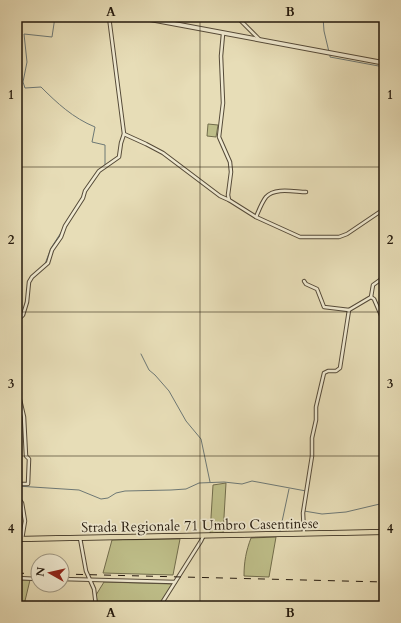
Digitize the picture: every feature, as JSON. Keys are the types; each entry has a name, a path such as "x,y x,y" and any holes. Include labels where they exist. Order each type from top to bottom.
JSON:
{"main road":[{"name":"Strada Regionale 71 Umbro Casentinese","path":"19,539 384,532"}],"street":[{"path":"17,321 23,315 32,277 48,263 52,250 83,198 85,191 99,171 119,156 120,143 124,134 108,17"},
{"path":"138,17 384,64"},
{"path":"236,17 260,40"},
{"path":"223,34 221,56 223,103 219,137 230,162 231,172 228,195 229,200"},
{"path":"124,134 163,153 220,196 256,217 296,236 339,237 347,234 384,209"},
{"path":"256,217 265,198 271,192 306,192"},
{"path":"304,281 306,284 317,289 324,307 344,311 349,310 371,298 374,285 384,275"},
{"path":"371,298 374,299 384,322"},
{"path":"304,534 302,513 312,456 312,438 316,420 316,407 324,373 328,371 336,371 340,368 349,310"},
{"path":"17,387 24,417 26,456 29,459 29,474 28,484 17,484"},
{"path":"17,496 22,503 25,522 19,539"},
{"path":"160,606 201,541 202,536"},
{"path":"80,538 86,571 94,589 96,606"},
{"path":"17,578 30,579"},
{"path":"70,579 175,582"}],"green space":[{"path":"208,124 218,125 216,137 207,136"},
{"path":"226,483 223,534 210,534 213,485"},
{"path":"276,537 269,577 244,576 244,566 251,538"},
{"path":"180,539 173,575 103,573 112,540"},
{"path":"17,580 30,580 24,605 17,604"},
{"path":"104,582 173,584 158,606 98,606 96,595"}],"waterway":[{"path":"55,17 52,37 24,34 27,62 23,82 25,88 41,87 72,115 95,127 92,142 105,145 105,166"},
{"path":"323,17 324,31 329,52"},
{"path":"330,55 330,57 384,67"},
{"path":"68,219 71,214"},
{"path":"45,264 51,248 62,231"},
{"path":"28,282 31,277"},
{"path":"141,354 149,370 169,391 186,421 201,439 210,482"},
{"path":"17,486 79,490 101,499 108,498 116,493 125,491 186,489 199,483 224,482 242,484 252,481 306,491"},
{"path":"280,531 289,489"},
{"path":"304,511 322,514 346,512 384,503"}],"railway":[{"path":"17,573 30,574"},
{"path":"70,574 384,582"}]}
